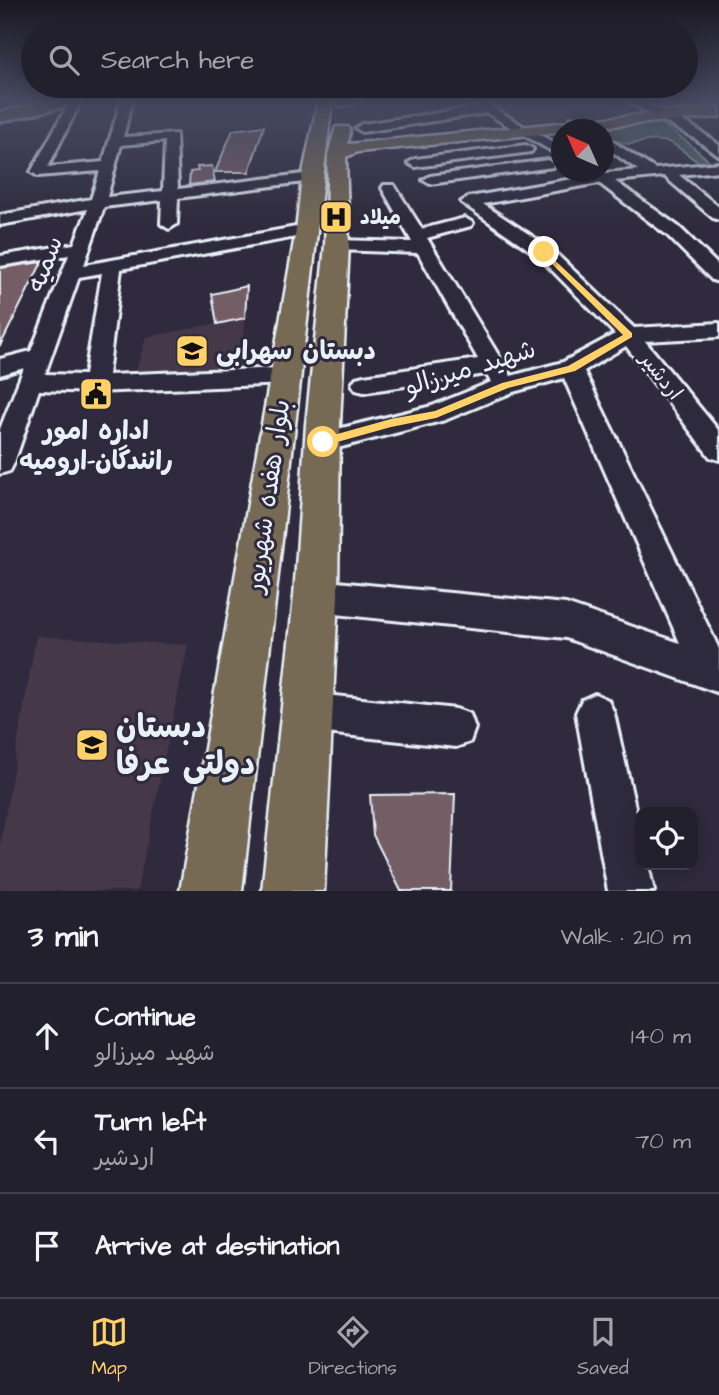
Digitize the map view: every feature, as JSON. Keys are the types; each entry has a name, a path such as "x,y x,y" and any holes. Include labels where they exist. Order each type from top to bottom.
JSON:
{"main road":[{"name":"بلوار هفده شهریور","path":"212,891 285,376 322,238 339,143"},
{"path":"353,143 355,147 397,143"},
{"name":"بلوار هفده شهریور","path":"292,891 316,596 323,433 322,238"},
{"path":"278,425 323,433"}],"street":[{"path":"53,143 38,172 108,166"},
{"name":"سمیه","path":"0,463 98,203 115,143"},
{"path":"169,224 172,143"},
{"path":"0,220 98,203 170,195 295,143"},
{"path":"457,143 518,193"},
{"path":"614,146 660,173 719,215"},
{"path":"415,163 526,149"},
{"path":"430,180 548,164"},
{"path":"614,174 719,167"},
{"path":"469,202 566,182"},
{"path":"606,182 673,231 719,276"},
{"path":"389,188 505,386"},
{"name":"اردشیر","path":"469,202 544,252 629,335 719,450"},
{"path":"72,273 113,264 322,238 420,242 465,223"},
{"path":"0,261 81,248"},
{"path":"95,384 113,264"},
{"path":"629,335 719,330"},
{"name":"شهید میرزالو","path":"323,433 436,414 505,386 571,368 629,335"},
{"path":"0,367 40,356"},
{"path":"364,384 492,365"},
{"path":"571,368 715,674"},
{"path":"30,382 95,384 285,376"},
{"path":"316,596 566,621 715,674"},
{"path":"307,712 456,728"},
{"path":"595,713 631,891"}],"shaded area":[{"name":"دبستان سهرابی","path":"245,318 243,365 135,374 146,337"},
{"name":"دبستان دولتی عرفا","path":"36,636 188,645 137,891 0,891 0,846"}],"green space":[{"path":"669,143 688,143 713,164 699,162"}],"building":[{"path":"228,143 259,143 249,172 215,172"},
{"path":"212,166 215,182 189,185 190,172 198,171 197,167"},
{"path":"42,262 0,346 0,268"},
{"path":"247,286 245,318 217,324 212,294"},
{"path":"455,794 451,891 401,891 373,835 370,795"}],"place":[{"name":"میلاد","path":"336,217"},
{"name":"دبستان سهرابی","path":"192,351"},
{"name":"اداره امور رانندگان-ارومیه","path":"96,394"},
{"name":"دبستان دولتی عرفا","path":"92,745"}],"route":[{"path":"323,442 436,414 505,386 571,368 629,335 544,252"}]}
